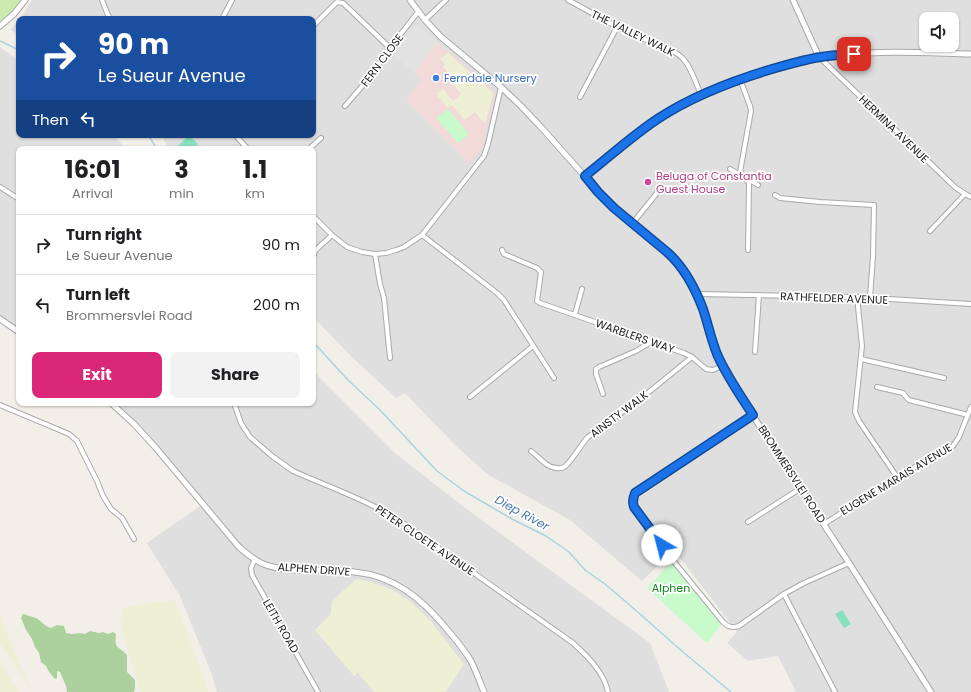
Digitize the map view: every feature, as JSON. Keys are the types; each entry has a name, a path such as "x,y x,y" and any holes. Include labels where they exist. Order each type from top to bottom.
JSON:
{"street":[{"path":"0,26 14,14 25,0"},
{"path":"102,0 108,16"},
{"path":"224,16 232,0"},
{"name":"BROMMERSVLEI ROAD","path":"410,0 418,12 441,37 501,87 535,121 605,199 632,224 675,259 689,278 697,294 703,309 713,345 722,366 931,692"},
{"path":"425,20 446,0"},
{"name":"THE VALLEY WALK","path":"568,0 617,27 680,55 689,67 701,94"},
{"path":"793,0 819,57"},
{"path":"316,23 337,2 343,3 390,48"},
{"name":"FERN CLOSE","path":"345,106 364,84 418,12"},
{"path":"580,97 617,27"},
{"path":"585,176 635,136 680,105 701,94 740,79 775,68 819,57 891,52 971,54"},
{"name":"HERMINA AVENUE","path":"819,57 956,188 971,197"},
{"path":"740,79 750,106 750,118 740,172 749,183 748,250"},
{"path":"316,219 347,247 362,252 375,254 386,253 404,247 422,235 484,156 501,87"},
{"path":"238,138 245,146"},
{"path":"312,146 321,138"},
{"path":"730,169 758,185"},
{"path":"0,187 16,197"},
{"path":"632,224 657,194"},
{"path":"930,231 965,194"},
{"path":"775,195 780,198 874,205 870,298"},
{"path":"316,250 332,235"},
{"path":"422,235 504,300 554,378"},
{"name":"WARBLERS WAY","path":"502,250 504,254 540,270 537,300 540,303 684,353 692,357 706,369 713,370 722,366"},
{"path":"375,254 384,298 390,358"},
{"path":"575,314 582,288"},
{"name":"RATHFELDER AVENUE","path":"697,294 857,297 971,304"},
{"path":"755,352 759,295"},
{"path":"857,297 862,346 855,408 856,416 897,478"},
{"path":"0,318 16,330"},
{"path":"604,394 596,374 596,369 636,351 651,342"},
{"path":"470,397 533,346"},
{"name":"AINSTY WALK","path":"531,451 546,464 552,467 565,467 588,437 639,400 692,357"},
{"path":"861,359 944,378"},
{"path":"877,387 903,393 909,400 968,415"},
{"path":"0,405 69,434 74,438 82,450 103,496 111,509 122,518 134,539"},
{"name":"ALPHEN DRIVE","path":"114,406 134,424 156,448 239,547 248,555 262,563 275,567 365,573 384,578 401,587 426,606 460,644 473,665 484,692"},
{"name":"PETER CLOETE AVENUE","path":"235,406 242,424 250,437 283,464 294,471 386,512 573,643 584,653 600,672 608,692"},
{"name":"EUGENE MARAIS AVENUE","path":"824,524 897,478 953,446 959,437 971,407"},
{"path":"753,415 635,493 633,497 634,507 671,558 723,622 727,626 733,628 739,626 784,594 804,583 849,563"},
{"path":"748,522 801,488"},
{"name":"LEITH ROAD","path":"255,559 251,568 252,575 318,692"},
{"path":"784,594 835,692"}],"shaded area":[{"path":"32,0 971,0 971,692 796,692 778,656 748,661 727,643 737,632 674,550 642,581 570,520 487,474 455,445 405,393 396,398 353,358 316,320 316,146 167,146 163,138 316,138 316,16 22,16"},
{"path":"16,23 16,33 10,30"},
{"path":"414,26 418,26 495,92 482,148 469,163 406,100 422,80 391,53"},
{"path":"414,26 418,26 437,42 414,73 391,53"},
{"path":"0,47 16,59 16,138 115,138 124,146 16,146 16,330 0,319"},
{"path":"316,373 396,454 464,507 650,643 669,692 217,692 212,675 180,596 147,543 203,504 156,448 114,406 316,406"}],"green space":[{"path":"0,0 25,0 0,26"},
{"path":"448,53 493,93 485,124 475,112 464,120 452,105 448,108 436,94 443,89 453,101 461,94 449,80 452,77 443,67 445,64 440,59"},
{"path":"448,109 469,134 458,143 436,118"},
{"path":"186,138 192,138 198,144 196,146 178,146"},
{"name":"Alphen","path":"671,562 721,625 707,643 647,588"},
{"path":"356,579 391,589 411,602 429,619 464,664 446,692 374,692 358,673 354,676 315,630 331,614 332,601"},
{"path":"175,600 209,692 140,692 120,623 124,607"},
{"path":"842,610 851,624 844,628 835,614"},
{"path":"23,614 36,618 51,628 57,625 64,626 66,633 85,634 90,631 108,634 113,632 116,634 116,645 127,655 127,672 135,680 134,692 67,692 60,672 57,671 57,678 55,679 46,666 41,662 39,653 21,618"},
{"path":"0,617 32,692 0,643"},
{"path":"0,660 7,673 19,692 0,692"}],"waterway":[{"name":"Diep River","path":"0,41 16,49"},
{"name":"Diep River","path":"150,138 155,146"},
{"name":"Diep River","path":"316,345 348,380 380,410 437,471 464,491 512,519 546,536 569,552 585,570 605,584 731,692"}],"place":[{"name":"Ferndale Nursery","path":"436,78"},
{"name":"Beluga of Constantia Guest House","path":"648,182"}],"route":[{"path":"662,545 634,507 633,497 635,493 753,415 722,366 711,338 703,309 689,278 675,259 614,208 585,176 658,119 701,94 754,74 789,64 819,57 854,54"}]}
